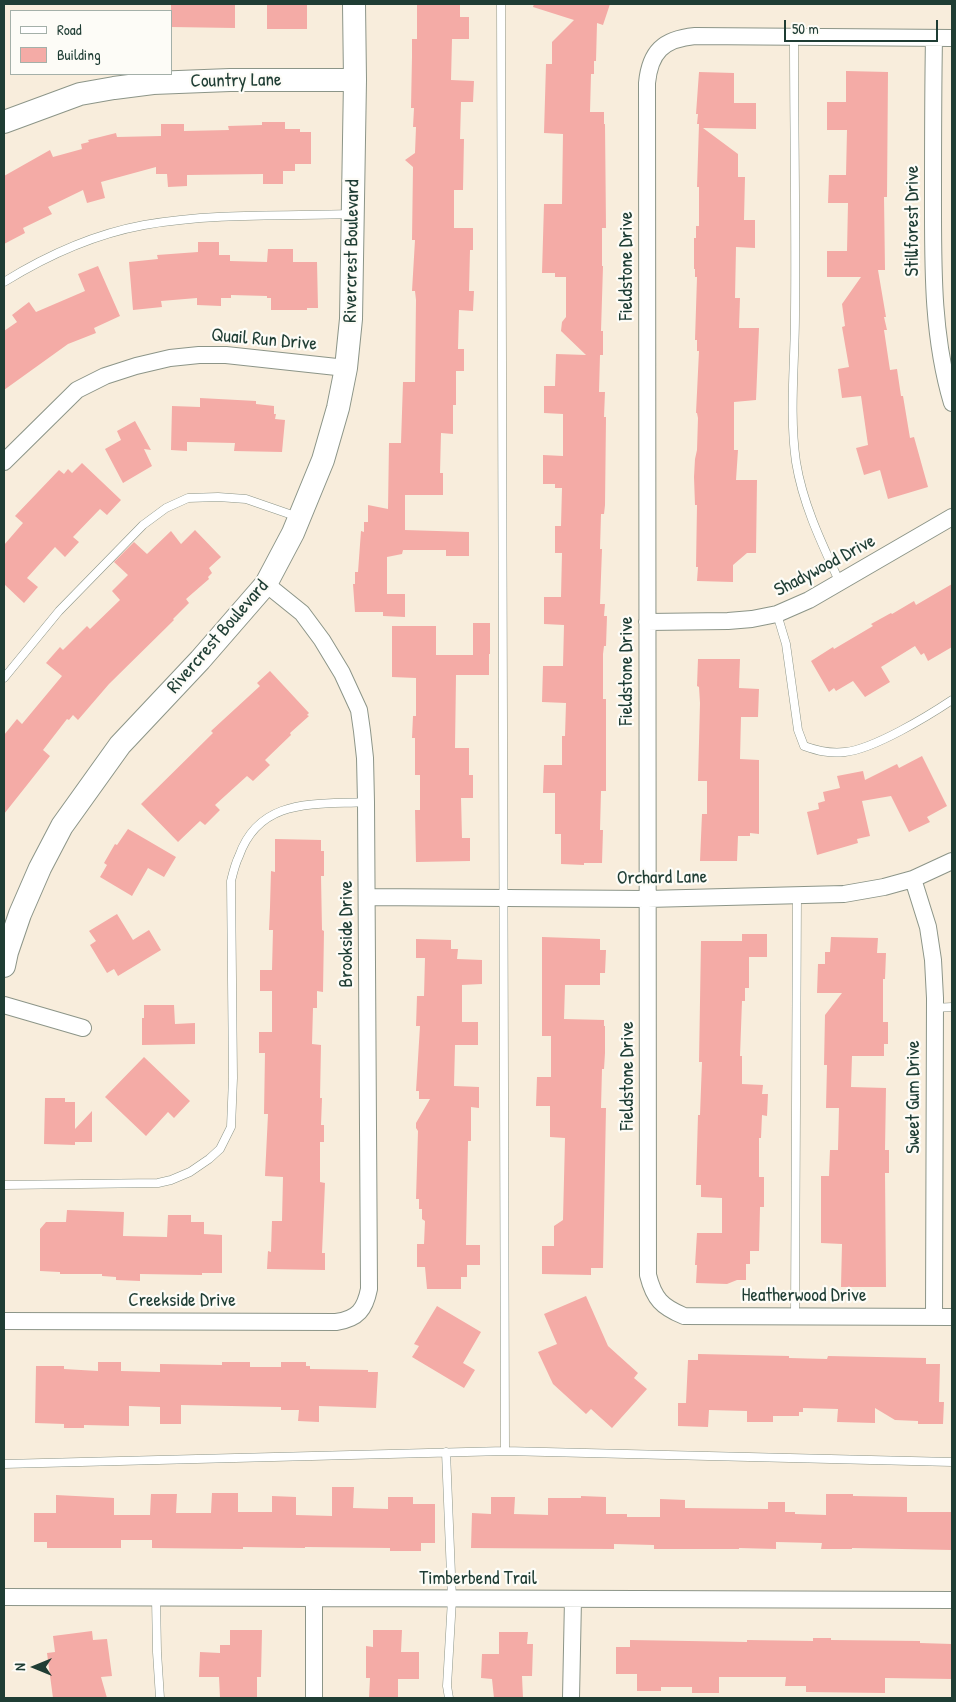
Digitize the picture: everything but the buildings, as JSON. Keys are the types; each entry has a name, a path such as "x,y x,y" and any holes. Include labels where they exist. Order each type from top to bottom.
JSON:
{"street":[{"name":"Rivercrest Boulevard","path":"4,966 6,952 20,914 40,868 62,826 120,745 200,660 266,584 300,518 323,460 338,408 346,368 352,319 354,4"},
{"name":"Fieldstone Drive","path":"659,1302 652,1290 648,1276 648,68 654,54 665,44 679,38 695,36 794,37"},
{"path":"794,37 952,38"},
{"name":"Stillforest Drive","path":"934,38 934,282 938,338 948,371 952,403"},
{"name":"Country Lane","path":"4,122 80,94 114,88 230,80 355,80"},
{"name":"Quail Run Drive","path":"4,462 77,390 105,376 136,366 170,358 226,355 346,368"},
{"name":"Shadywood Drive","path":"647,622 728,621 776,614 809,600 952,517"},
{"name":"Brookside Drive","path":"266,584 302,613 322,640 342,673 359,710 365,758 366,802 369,1289 366,1304 358,1314"},
{"name":"Orchard Lane","path":"367,896 647,899 844,894 884,887 914,879 952,860"},
{"name":"Sweet Gum Drive","path":"914,879 928,927 933,960 934,1317"},
{"path":"4,1005 83,1028"},
{"name":"Heatherwood Drive","path":"659,1302 671,1311 684,1316 952,1317"},
{"name":"Creekside Drive","path":"4,1321 336,1322 345,1321 358,1314"},
{"name":"Timberbend Trail","path":"4,1597 952,1600"},
{"path":"314,1598 314,1698"},
{"path":"571,1698 573,1599"}],"lane":[{"path":"501,4 505,1451"},
{"path":"794,37 795,315 793,426 797,463 803,492 816,532 840,582"},
{"path":"4,282 64,250 102,236 143,225 204,218 354,214"},
{"path":"4,678 59,610 143,525 166,508 188,498 218,497 246,499 300,518"},
{"path":"776,614 786,644 798,730 804,746 827,753 847,752 875,743 936,711 952,700"},
{"path":"4,1185 158,1183 190,1172 220,1149 231,1127 233,1078 231,881 239,854 256,828 280,810 296,806 366,802"},
{"path":"794,1316 797,894"},
{"path":"934,1008 952,1007"},
{"path":"4,1464 505,1451 952,1462"},
{"path":"446,1452 452,1599 447,1686 449,1698"},
{"path":"156,1598 160,1698"}]}
